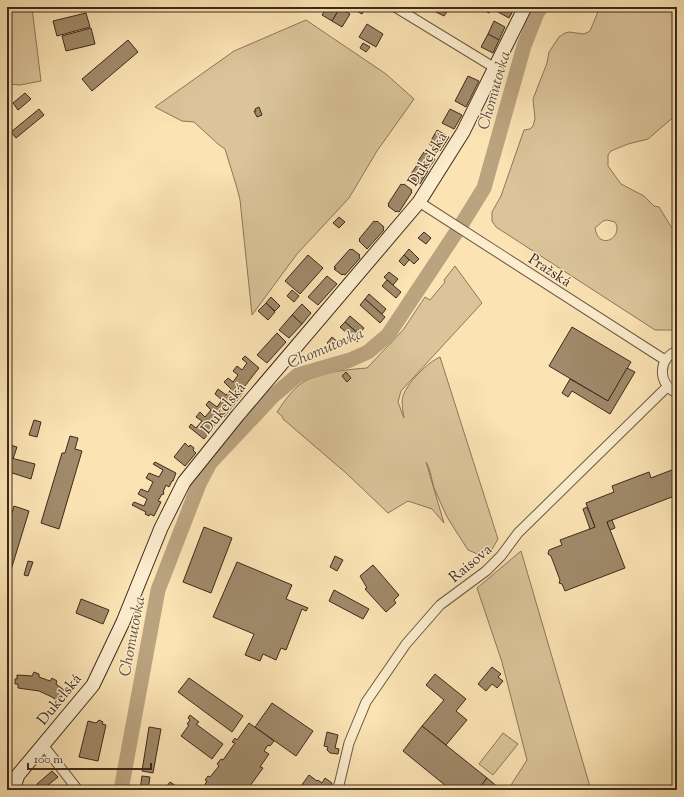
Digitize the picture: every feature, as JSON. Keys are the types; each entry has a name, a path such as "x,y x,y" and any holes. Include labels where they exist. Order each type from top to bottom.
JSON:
{"street":[{"path":"395,7 495,68"},
{"name":"Dukelská","path":"13,790 18,775 93,685 123,622 160,528 184,482 243,409 419,202 463,132 525,7"},
{"name":"Pražská","path":"419,202 665,360"},
{"path":"677,351 665,360 662,367 662,374 667,387 677,393"},
{"name":"Raisova","path":"336,790 349,744 366,702 406,644 440,605 486,571 502,556 518,533 667,387"},
{"path":"43,745 78,790"}],"shaded area":[{"path":"7,7 33,7 41,81 20,85 7,84"},
{"path":"600,7 677,7 677,114 648,139 628,144 611,151 608,155 608,166 621,184 644,196 654,206 659,207 670,225 677,233 677,330 655,330 496,227 492,221 492,212 501,196 524,130 530,129 533,126 535,119 533,99 547,63 549,52 559,37 565,33 569,32 584,34 590,31","holes":["607,220 615,222 617,228 616,233 610,240 605,241 597,235 595,228 603,221"]},
{"path":"306,20 386,74 414,99 377,151 349,198 297,254 252,315 240,200 225,149 194,122 182,121 155,107 234,51"},
{"path":"455,266 482,303 401,391 398,402 404,418 402,401 405,391 418,374 430,363 440,357 498,539 491,551 480,555 468,550 447,517 434,488 426,462 444,523 432,509 408,501 388,513 346,473 283,419 277,412 287,397 299,385 309,379 330,373 367,368 403,330 425,297 430,300 445,282 444,280"},
{"path":"521,551 591,790 517,790 511,785 527,760 502,662 477,588"},
{"path":"503,733 518,744 493,775 479,764"}],"building":[{"path":"327,7 340,8 332,21 322,15"},
{"path":"357,7 366,7 362,14 355,10"},
{"path":"433,7 446,7 449,9 444,16 434,11 432,9"},
{"path":"477,7 492,7 489,13"},
{"path":"500,7 515,7 509,18 498,12"},
{"path":"340,8 350,14 342,27 332,21"},
{"path":"86,13 90,27 57,36 53,21"},
{"path":"494,21 505,27 499,40 488,34"},
{"path":"367,24 383,34 376,47 359,37"},
{"path":"91,28 95,44 66,51 62,36"},
{"path":"488,34 499,40 493,53 481,47"},
{"path":"128,40 138,52 92,91 82,79"},
{"path":"363,43 370,47 366,52 360,48"},
{"path":"468,76 479,81 466,107 455,101"},
{"path":"25,93 31,99 18,110 13,103"},
{"path":"259,107 262,115 257,117 254,111 256,111 255,109"},
{"path":"39,109 44,115 16,138 11,132"},
{"path":"450,109 462,115 454,129 442,123"},
{"path":"437,130 449,137 440,151 429,144"},
{"path":"424,152 435,159 427,171 416,164"},
{"path":"417,165 428,171 420,184 409,177"},
{"path":"401,184 404,184 412,190 412,192 399,212 396,212 388,206 388,204"},
{"path":"339,217 345,222 339,228 333,223"},
{"path":"374,221 377,221 384,227 384,230 367,249 359,241 359,239"},
{"path":"424,232 431,238 426,244 418,238"},
{"path":"350,249 360,255 360,258 345,275 342,275 334,269 336,268 334,267"},
{"path":"409,249 419,259 414,264 404,255"},
{"path":"308,255 323,268 300,294 285,281"},
{"path":"404,255 409,260 404,266 399,261"},
{"path":"389,272 398,279 393,285 384,277"},
{"path":"327,276 337,284 318,305 308,297"},
{"path":"387,280 401,292 396,298 382,286"},
{"path":"292,290 299,296 294,302 287,296"},
{"path":"369,294 386,309 382,314 365,299"},
{"path":"271,297 280,306 275,311 266,303"},
{"path":"365,299 385,317 380,323 360,305"},
{"path":"266,303 275,312 268,320 258,311"},
{"path":"302,304 311,313 302,324 292,315"},
{"path":"292,315 302,324 289,338 279,330"},
{"path":"350,316 364,328 359,334 345,322"},
{"path":"345,322 362,337 357,342 340,327"},
{"path":"572,327 631,362 608,401 549,366"},
{"path":"277,333 286,342 267,363 257,355"},
{"path":"332,337 340,344 335,350 327,343"},
{"path":"245,356 259,368 241,391 243,393 224,417 222,415 204,439 189,427 191,424 196,428 202,421 196,417 200,412 205,417 211,410 206,405 209,401 217,407 222,400 215,394 218,389 226,395 231,389 224,382 228,378 233,382 238,375 233,371 237,366 242,370 247,363 242,359"},
{"path":"627,368 635,372 610,414 572,391 568,397 562,393 570,379 608,401"},
{"path":"346,372 351,378 347,382 342,376"},
{"path":"34,420 41,422 37,437 29,435"},
{"path":"70,436 78,438 75,449 82,451 59,529 41,523 62,453 65,453"},
{"path":"185,443 189,447 190,445 194,448 193,450 196,453 185,466 174,457"},
{"path":"7,444 17,447 13,459 7,457"},
{"path":"7,457 35,464 31,479 9,472 10,471 7,470"},
{"path":"155,462 176,473 169,487 166,485 163,495 162,494 158,501 161,502 154,516 150,514 149,516 145,514 146,512 132,505 134,502 144,506 147,499 138,494 141,489 148,492 153,482 146,478 149,473 159,477 163,470 153,464"},
{"path":"677,468 677,495 607,522 625,568 565,591 562,584 559,583 560,580 551,556 548,554 549,550 562,545 560,540 595,527 586,503 614,492 612,486 649,472 651,478"},
{"path":"14,506 29,511 7,583 7,529"},
{"path":"587,507 595,527 590,529 583,509"},
{"path":"612,520 615,528 610,530 607,522"},
{"path":"204,527 232,538 211,593 183,582"},
{"path":"335,556 343,560 337,571 330,567"},
{"path":"28,561 33,562 28,576 24,575"},
{"path":"237,562 292,585 286,599 308,608 306,611 302,609 286,650 281,648 276,660 263,654 260,661 245,655 254,634 213,617"},
{"path":"373,565 399,595 394,600 396,603 386,612 365,589 367,588 360,576"},
{"path":"334,590 369,609 363,619 329,601"},
{"path":"81,599 109,610 103,624 76,613"},
{"path":"492,667 501,674 498,677 503,681 497,688 492,684 486,691 478,684"},
{"path":"34,672 39,674 39,677 50,681 52,678 57,681 56,684 68,693 65,701 63,699 60,703 52,697 39,691 18,688 18,684 15,684 17,675 32,676"},
{"path":"435,674 466,699 456,711 467,720 446,745 422,726 444,700 426,685"},
{"path":"189,678 243,716 232,732 178,692"},
{"path":"272,703 313,731 296,756 255,727"},
{"path":"190,715 199,722 196,724 223,744 212,759 181,736 189,725 187,724 190,720 188,718"},
{"path":"99,720 103,722 102,724 106,725 98,761 79,757 88,721 96,723"},
{"path":"249,723 274,741 270,746 268,745 264,751 269,754 260,767 263,768 247,790 209,790 204,786 207,781 205,780 208,776 210,777 219,766 217,764 221,759 223,760 235,743 232,742 235,738 237,740"},
{"path":"422,726 487,778 478,790 451,790 403,751"},
{"path":"149,727 161,729 153,773 142,771"},
{"path":"327,732 338,735 335,748 339,749 338,754 330,753 327,750 328,747 324,746"},
{"path":"52,771 58,777 42,790 37,784"},
{"path":"309,775 322,783 325,778 332,783 326,790 298,790"},
{"path":"142,776 150,777 148,790 140,790"},
{"path":"487,778 499,788 502,790 478,790"},
{"path":"170,782 182,790 164,790"}],"waterway":[{"name":"Chomutovka","path":"121,790 158,590 199,484 210,463 273,396 298,375 350,360 368,352 388,335 484,188 524,46 537,13 541,7"}]}
